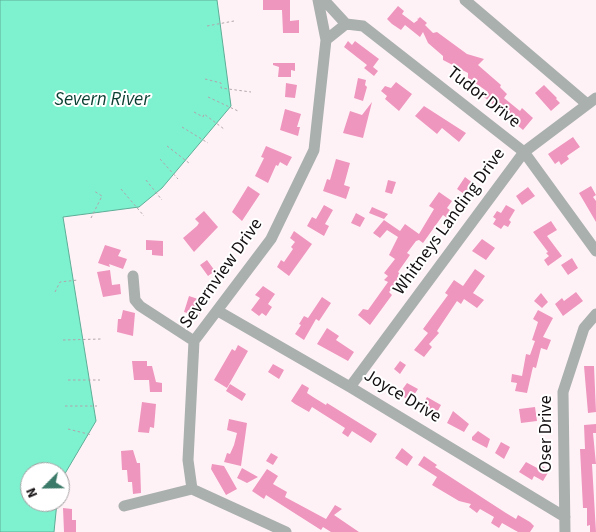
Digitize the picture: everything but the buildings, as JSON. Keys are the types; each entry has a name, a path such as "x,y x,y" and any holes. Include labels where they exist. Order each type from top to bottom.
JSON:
{"street":[{"name":"Severnview Drive","path":"192,489 188,460 194,341 271,239 314,150 326,40 318,0"},
{"path":"324,0 346,24 326,40"},
{"path":"465,0 591,101"},
{"name":"Tudor Drive","path":"346,24 364,26 524,152 596,252"},
{"name":"Whitneys Landing Drive","path":"350,387 524,152 591,101"},
{"path":"133,276 135,300 140,306 194,341"},
{"name":"Joyce Drive","path":"218,311 350,387 565,517"},
{"name":"Oser Drive","path":"565,532 562,392 584,328 596,314"},
{"path":"124,506 192,489 286,532"}],"path":[{"path":"208,26 234,21"},
{"path":"205,79 221,83 221,88 251,92"},
{"path":"208,97 238,112"},
{"path":"194,112 203,117 204,114 224,129"},
{"path":"182,127 208,143"},
{"path":"167,146 189,163"},
{"path":"160,159 178,179"},
{"path":"146,180 162,200"},
{"path":"121,189 144,216"},
{"path":"91,218 102,196 94,191"},
{"path":"55,292 60,282 78,280"},
{"path":"62,340 101,339"},
{"path":"68,380 100,380"},
{"path":"65,406 97,406"},
{"path":"68,429 92,434"}],"water":[{"name":"Severn River","path":"0,0 217,0 231,106 162,188 139,207 63,217 96,421 70,465 70,462 20,462 20,512 56,512 54,532 0,532"}]}
